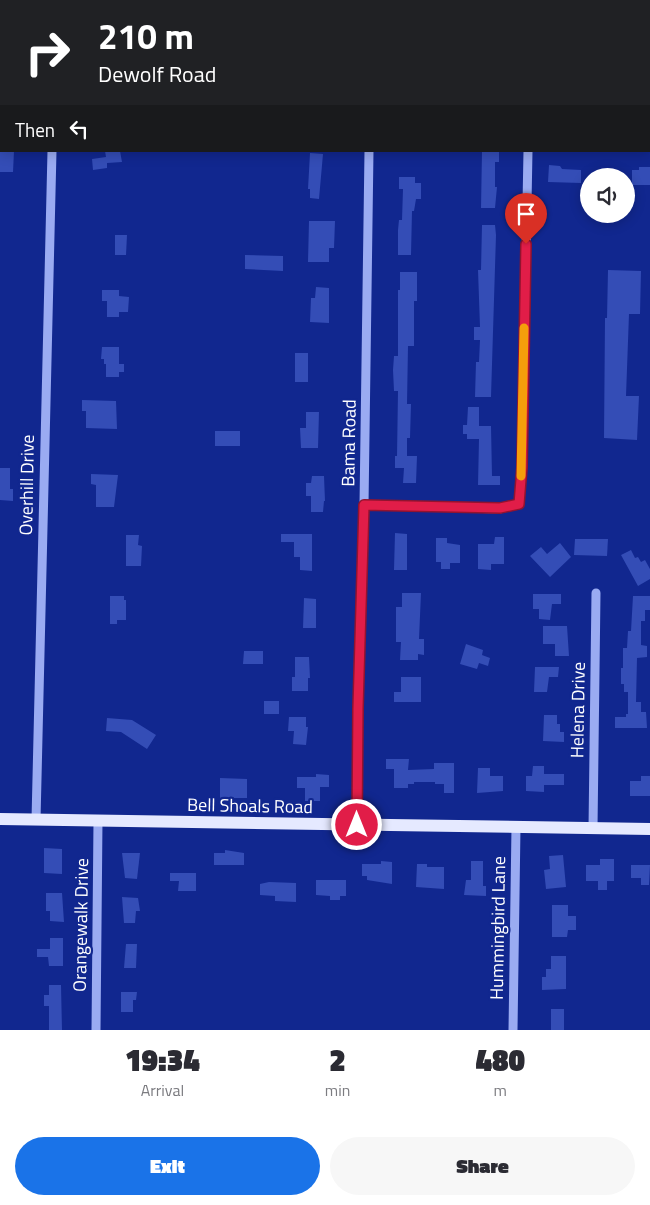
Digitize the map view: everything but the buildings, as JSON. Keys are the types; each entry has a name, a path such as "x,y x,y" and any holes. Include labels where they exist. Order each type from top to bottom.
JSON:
{"main road":[{"name":"Bell Shoals Road","path":"0,819 650,829"}],"street":[{"name":"Overhill Drive","path":"36,820 52,152"},
{"name":"Bama Road","path":"357,825 369,152"},
{"path":"364,505 500,508 519,504 522,467 528,152"},
{"name":"Helena Drive","path":"593,828 596,593"},
{"name":"Orangewalk Drive","path":"96,1030 98,821"},
{"name":"Hummingbird Lane","path":"513,1030 516,827"}],"slow traffic":[{"path":"521,476 524,328"}],"route":[{"path":"357,825 358,708 364,505 500,508 519,504 522,467 526,244"}]}
